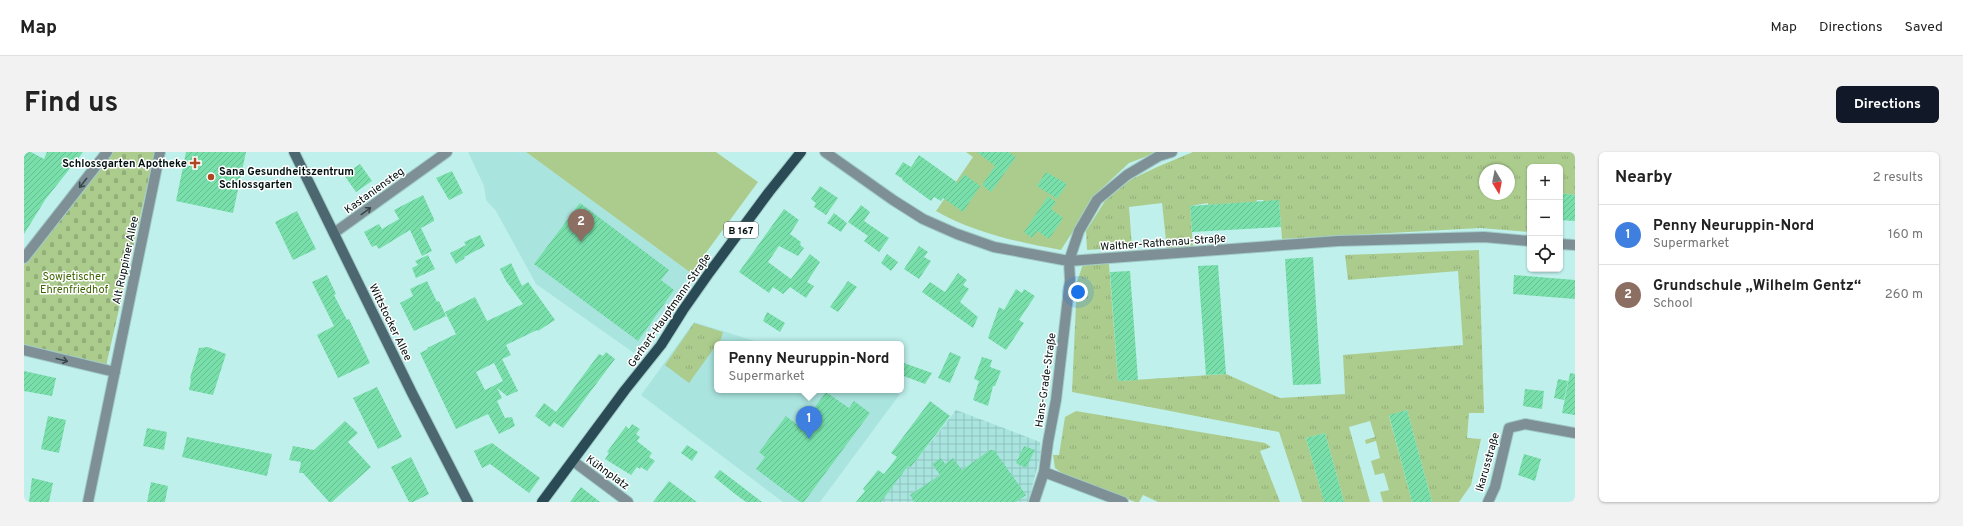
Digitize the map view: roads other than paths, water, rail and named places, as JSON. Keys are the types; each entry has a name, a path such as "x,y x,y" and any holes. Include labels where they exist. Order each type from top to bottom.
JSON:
{"main road":[{"name":"Wittstocker Allee","path":"294,152 468,502"},
{"name":"Gerhart-Hauptmann-Straße","path":"542,502 661,346 683,310 714,267 769,192 801,152"}],"street":[{"path":"24,258 107,152"},
{"name":"Alt Ruppiner Allee","path":"88,502 160,152"},
{"name":"Kastaniensteg","path":"334,234 447,152"},
{"name":"Walther-Rathenau-Straße","path":"824,152 892,200 923,219 956,234 994,247 1069,261 1338,241 1484,237 1527,241"},
{"path":"1069,261 1079,232 1098,200 1127,175 1159,156 1172,152"},
{"path":"1563,244 1575,245"},
{"name":"Hans-Grade-Straße","path":"1034,502 1044,472 1059,377 1070,280 1069,261"},
{"path":"24,350 115,372"},
{"name":"Ikarusstraße","path":"1488,502 1495,487 1509,428 1525,424 1575,433"},
{"name":"Kühnplatz","path":"572,461 628,502"},
{"path":"1044,472 1123,502"}],"place":[{"name":"Schlossgarten Apotheke","path":"195,163"},
{"name":"Sana Gesundheitszentrum Schlossgarten","path":"211,177"},
{"name":"Grundschule „Wilhelm Gentz“","path":"581,242"},
{"name":"Penny Neuruppin-Nord","path":"809,439"}],"park label":[{"name":"Sowjetischer Ehrenfriedhof","path":"74,282"}]}
